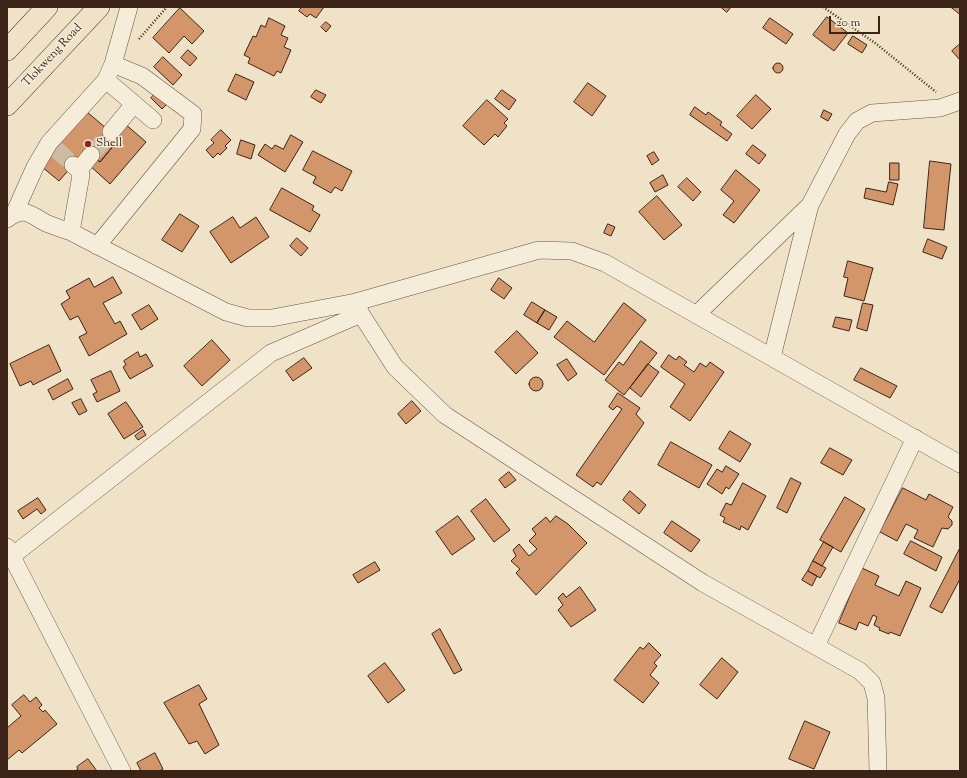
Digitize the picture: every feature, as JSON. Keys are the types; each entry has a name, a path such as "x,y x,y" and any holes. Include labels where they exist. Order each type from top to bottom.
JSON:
{"main road":[{"path":"7,50 47,7"},
{"name":"Tlokweng Road","path":"7,105 99,7"}],"street":[{"path":"11,217 35,167 106,80 113,64 129,7"},
{"path":"98,246 192,129 193,114 142,76 113,64"},
{"path":"106,80 153,120"},
{"path":"772,357 810,205 846,134 857,121 872,113 940,108 956,103"},
{"path":"111,132 134,104"},
{"path":"71,232 81,176 76,167 91,155"},
{"path":"697,314 810,205"},
{"path":"11,217 33,214 44,222 71,232 237,316 272,318 358,308"},
{"path":"122,771 9,551 272,352 358,308 539,250 572,251 605,263 960,464"},
{"path":"358,308 396,367 445,415 703,583 860,671 872,683 876,698 878,771"},
{"path":"816,646 915,438"}],"path":[{"path":"136,43 167,7"},
{"path":"823,7 875,43 956,103"}],"building":[{"path":"302,7 324,7 316,18 310,14 307,17 299,11"},
{"path":"721,7 731,7 727,12"},
{"path":"951,7 960,7 960,14"},
{"path":"180,8 204,31 192,44 184,36 169,53 153,38"},
{"path":"827,17 848,33 834,51 813,35"},
{"path":"269,18 285,26 281,35 288,38 284,47 291,50 281,73 277,71 274,76 248,63 250,58 244,55 253,36 256,37 261,25 265,27"},
{"path":"770,18 793,34 786,44 763,28"},
{"path":"326,22 331,26 326,32 321,27"},
{"path":"853,36 867,45 862,53 848,44"},
{"path":"960,44 960,60 952,51"},
{"path":"188,50 197,58 190,66 181,58"},
{"path":"163,57 182,75 173,85 154,67"},
{"path":"776,63 780,63 782,64 782,72 776,73 773,70 773,66"},
{"path":"236,74 254,82 246,100 228,91"},
{"path":"588,83 606,96 592,116 574,102"},
{"path":"159,90 170,101 162,109 151,98"},
{"path":"316,90 326,95 321,103 311,97"},
{"path":"502,90 516,100 509,110 495,99"},
{"path":"756,95 771,109 752,129 737,116"},
{"path":"487,100 508,119 504,123 507,126 498,137 495,134 484,145 463,126"},
{"path":"695,107 706,115 708,112 722,122 720,125 732,134 727,141 690,115"},
{"path":"824,110 832,114 828,121 821,117"},
{"name":"Shell","path":"87,112 119,139 100,162 86,150 59,181 41,166"},
{"path":"124,123 146,142 110,184 88,164 94,158 100,162 119,139 114,134"},
{"path":"221,130 231,140 225,146 227,148 220,155 218,153 213,158 206,150 214,143 211,140"},
{"path":"291,135 303,142 285,172 258,155 265,144 272,149 275,145 283,149"},
{"path":"241,140 255,145 251,159 237,154"},
{"path":"753,145 766,155 759,164 746,154"},
{"path":"313,151 352,171 342,191 335,187 331,193 313,183 316,177 303,170"},
{"path":"654,152 659,160 652,165 647,156"},
{"path":"930,161 951,164 944,230 924,228"},
{"path":"890,163 899,163 899,180 890,180"},
{"path":"736,170 760,190 734,223 723,215 734,201 721,190"},
{"path":"663,175 668,185 655,192 650,183"},
{"path":"687,178 701,192 693,201 678,187"},
{"path":"889,182 898,184 893,205 864,198 866,188 886,192"},
{"path":"282,188 314,206 312,210 320,215 310,232 270,210"},
{"path":"657,196 682,225 664,240 639,212"},
{"path":"180,214 199,226 182,252 162,240"},
{"path":"233,217 240,228 256,217 269,237 231,263 210,232"},
{"path":"608,224 615,227 611,236 604,233"},
{"path":"297,238 308,248 301,256 290,246"},
{"path":"928,239 947,247 942,259 923,252"},
{"path":"848,261 873,268 864,301 844,296 848,278 844,277"},
{"path":"113,277 122,293 103,303 115,324 120,321 127,334 89,356 79,337 87,333 78,316 70,320 61,304 70,298 66,291 89,278 94,287"},
{"path":"499,278 512,288 504,299 491,290"},
{"path":"532,302 545,310 537,323 524,315"},
{"path":"624,303 646,320 604,375 554,337 567,321 594,342"},
{"path":"863,303 873,305 867,331 857,328"},
{"path":"149,305 158,319 141,330 132,315"},
{"path":"545,310 557,317 549,330 537,323"},
{"path":"836,317 852,320 849,331 833,327"},
{"path":"517,331 538,353 516,374 495,352"},
{"path":"212,340 230,360 202,386 184,366"},
{"path":"641,341 657,353 624,395 605,380 619,362 623,365"},
{"path":"49,345 61,371 33,385 31,381 20,386 10,364"},
{"path":"138,352 140,357 146,354 153,366 130,379 123,367 126,365 124,361"},
{"path":"669,355 676,360 679,356 687,362 684,365 694,372 700,363 706,367 710,362 724,372 690,421 670,407 685,384 661,367"},
{"path":"304,358 312,368 293,381 286,371"},
{"path":"567,359 577,374 568,381 557,365"},
{"path":"648,364 659,372 641,397 630,388"},
{"path":"861,368 897,386 890,398 854,380"},
{"path":"111,371 120,391 97,402 93,394 97,392 91,380"},
{"path":"536,377 541,379 543,384 541,389 536,391 531,389 529,384 531,379"},
{"path":"68,379 73,389 53,400 48,390"},
{"path":"618,393 640,408 636,414 644,423 601,485 597,482 593,487 576,475 622,409 617,406 613,410 609,407"},
{"path":"81,399 87,411 79,415 72,403"},
{"path":"412,401 421,411 406,424 398,414"},
{"path":"126,402 143,427 124,439 108,414"},
{"path":"143,430 146,435 138,440 135,436"},
{"path":"730,431 751,444 740,462 719,449"},
{"path":"671,442 712,465 699,488 658,465"},
{"path":"830,448 852,460 843,475 821,463"},
{"path":"726,466 739,474 729,489 726,487 722,494 707,484 717,469 722,472"},
{"path":"509,472 516,480 505,488 499,480"},
{"path":"791,478 801,483 787,513 777,508"},
{"path":"743,483 766,496 748,530 741,526 740,530 723,522 725,518 720,515 726,503 731,505"},
{"path":"903,488 926,500 929,494 953,507 948,517 952,521 952,525 948,529 942,528 933,547 914,538 918,530 906,524 897,541 880,532"},
{"path":"630,491 646,505 639,514 623,500"},
{"path":"845,497 865,509 841,552 820,540"},
{"path":"38,498 46,510 41,514 37,509 23,519 18,511"},
{"path":"486,499 510,530 494,542 471,511"},
{"path":"458,516 475,539 452,555 436,532"},
{"path":"556,516 568,524 587,543 536,595 516,573 520,569 511,561 516,556 513,550 519,544 529,556 537,549 529,541 536,534 532,529 546,517 550,522"},
{"path":"672,521 700,540 691,552 664,533"},
{"path":"911,541 942,557 936,571 904,554"},
{"path":"824,542 833,547 822,566 813,561"},
{"path":"960,548 960,579 942,613 930,607"},
{"path":"813,561 826,568 820,578 808,571"},
{"path":"375,562 380,570 358,583 353,575"},
{"path":"862,568 879,576 875,585 899,596 906,581 921,588 900,636 879,630 880,628 874,625 877,617 873,615 868,626 859,622 856,630 839,623"},
{"path":"808,571 817,576 812,586 802,580"},
{"path":"580,587 596,610 571,627 558,610 563,605 558,598 563,593 566,597"},
{"path":"440,629 462,670 454,674 432,634"},
{"path":"649,643 661,655 654,663 657,666 650,675 659,683 643,703 614,680 640,647 643,649"},
{"path":"722,658 738,672 717,699 700,685"},
{"path":"385,663 405,690 388,703 368,676"},
{"path":"199,685 207,699 199,704 219,745 205,754 197,741 189,744 164,703"},
{"path":"24,695 30,702 36,697 42,705 39,708 43,712 45,710 57,724 22,753 19,750 7,760 7,728 21,716 12,705"},
{"path":"805,721 830,732 814,769 789,759"},
{"path":"155,753 163,769 159,771 141,771 137,763"},
{"path":"88,759 97,771 75,771 78,769 77,767"}],"tunnel":[{"path":"91,155 111,132"},
{"path":"56,149 73,165"}],"place":[{"name":"Shell","path":"88,144"}]}
